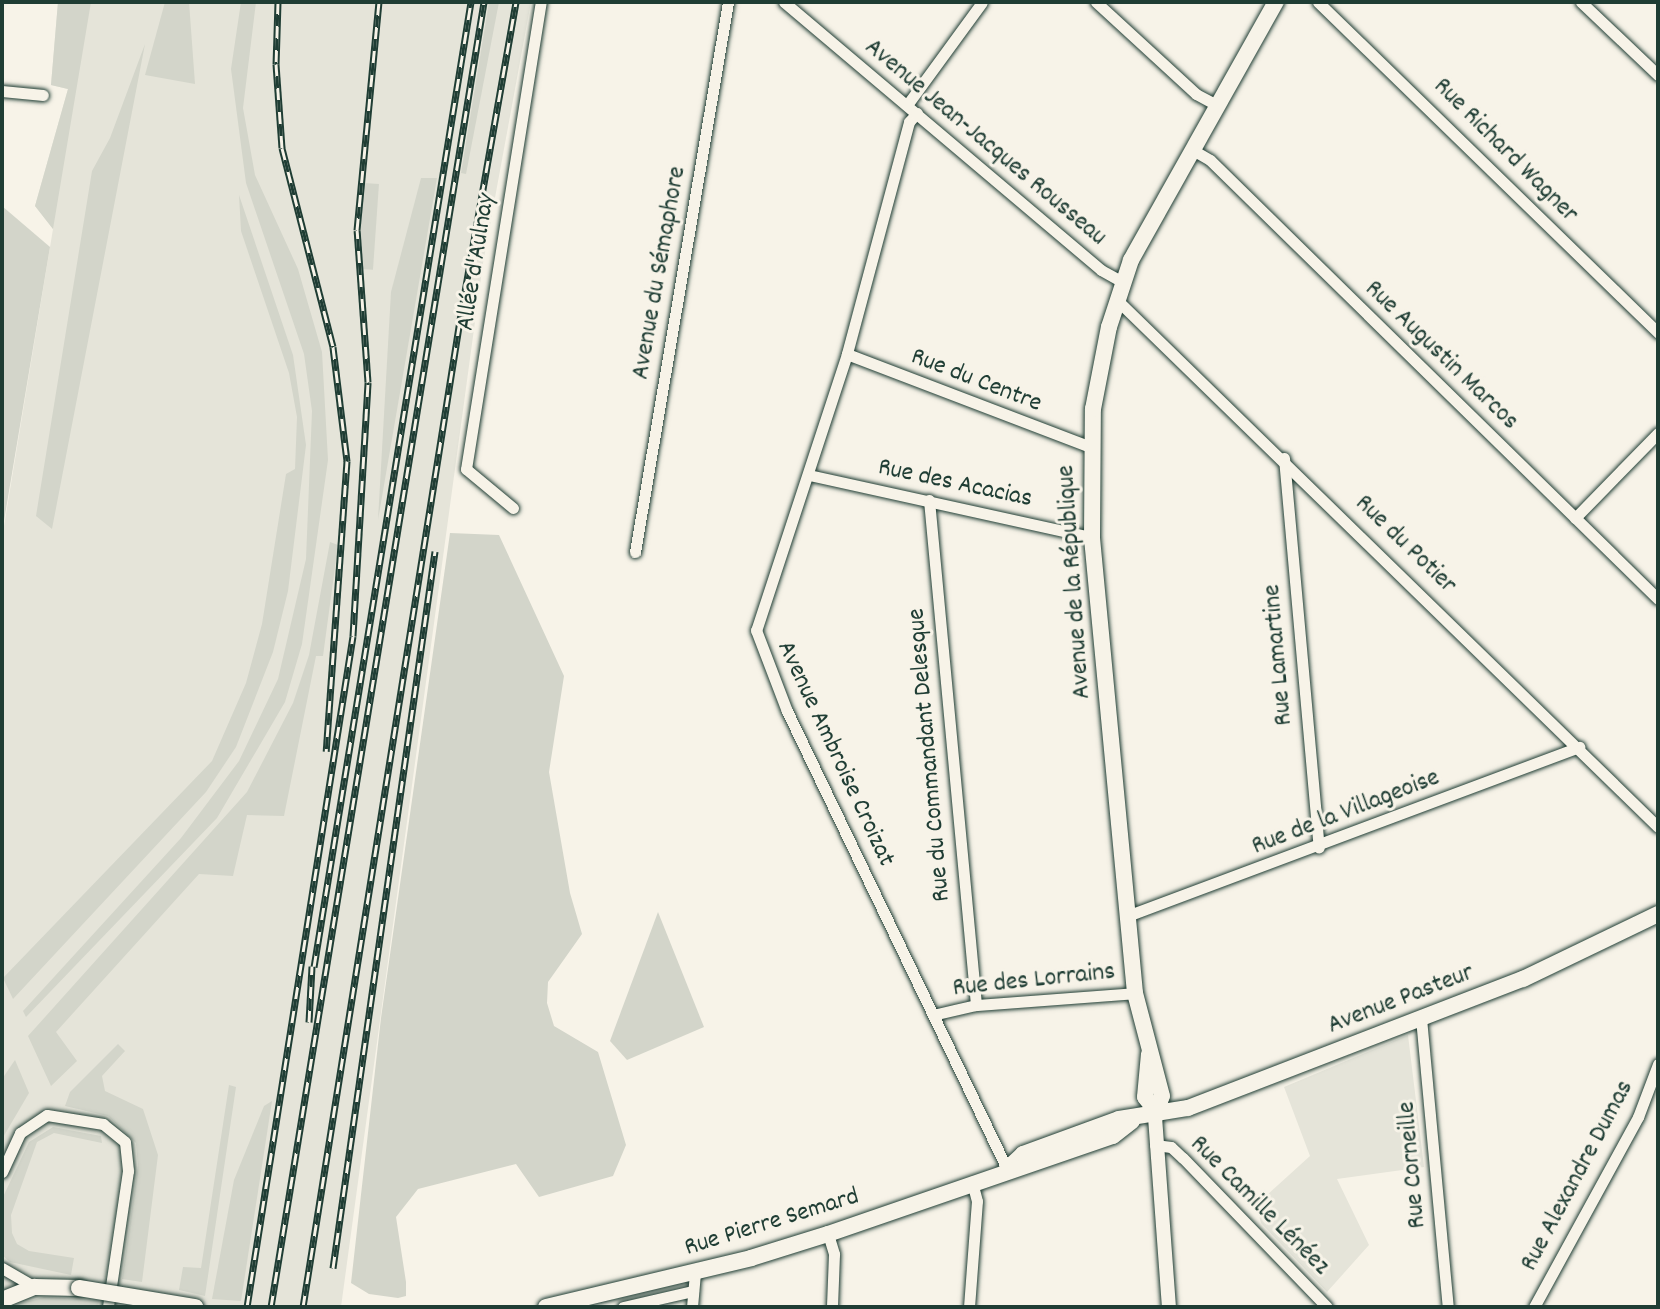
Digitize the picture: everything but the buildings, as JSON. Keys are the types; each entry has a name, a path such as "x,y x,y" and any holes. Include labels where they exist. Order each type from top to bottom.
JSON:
{"main road":[{"name":"Avenue de la République","path":"1156,1114 1145,1097 1149,1054 1135,993 1127,916 1092,537 1090,447 1099,370 1123,282 1215,104 1276,2"},
{"name":"Avenue Pasteur","path":"1156,1114 1523,979 1658,914"},
{"name":"Rue Pierre Semard","path":"546,1307 695,1272 828,1234 1007,1169 1028,1168 1113,1136 1132,1121 1156,1114"},
{"path":"2,1300 35,1287 79,1288 195,1307"}],"street":[{"name":"Allée d'Aulnay","path":"513,508 466,469 541,2"},
{"name":"Avenue du Sémaphore","path":"635,552 728,2"},
{"name":"Avenue Jean-Jacques Rousseau","path":"784,2 1101,270 1123,282"},
{"name":"Avenue Ambroise Croizat","path":"982,2 912,109 847,354 756,630 759,649 937,1014 1007,1169"},
{"path":"1096,2 1196,94 1215,104"},
{"name":"Rue Richard Wagner","path":"1318,2 1658,333"},
{"path":"1581,2 1658,75"},
{"path":"2,91 43,95"},
{"name":"Rue Augustin Marcos","path":"1191,149 1210,160 1658,599"},
{"name":"Rue du Potier","path":"1117,300 1284,458 1658,827"},
{"name":"Rue du Centre","path":"847,354 1090,447"},
{"path":"1575,518 1658,433"},
{"name":"Rue Lamartine","path":"1284,458 1319,847"},
{"name":"Rue des Acacias","path":"809,475 1092,537"},
{"name":"Rue du Commandant Delesque","path":"929,500 976,1005"},
{"name":"Rue de la Villageoise","path":"1127,916 1319,847 1580,747"},
{"name":"Rue des Lorrains","path":"937,1014 976,1005 1135,993"},
{"name":"Rue Corneille","path":"1421,1018 1448,1307"},
{"name":"Rue Alexandre Dumas","path":"1534,1307 1638,1117 1658,1064"},
{"path":"1156,1114 1155,1145 1169,1307"},
{"path":"2,1172 20,1133 47,1115 103,1124 119,1135 127,1151 128,1171 108,1307"},
{"name":"Rue Camille Lénéez","path":"1155,1145 1171,1147 1183,1158 1327,1307"},
{"path":"969,1307 977,1201 972,1182"},
{"path":"828,1234 834,1254 832,1307"},
{"path":"2,1268 35,1287"},
{"path":"692,1307 695,1272"},
{"name":"Rue Pierre Semard","path":"623,1307 693,1291"}],"shaded area":[{"path":"58,2 531,2 483,263 341,1307 2,1307 2,538 53,229 35,206 68,89 51,85"},
{"path":"58,2 91,2 53,229 35,206 68,89 51,85"},
{"path":"165,2 189,2 195,84 145,75"},
{"path":"241,2 256,2 243,108 255,175 298,269 322,352 328,460 302,644 285,702 217,818 26,1017 23,1011 181,838 239,761 278,679 306,559 312,411 304,354 246,183 231,69"},
{"path":"489,2 499,2 466,174 461,173"},
{"path":"145,44 52,529 36,516 92,171 110,138"},
{"path":"421,178 437,178 378,520 391,292"},
{"path":"364,183 379,184 373,270 358,269"},
{"path":"239,195 293,355 306,445 288,591 273,652 236,747 206,792 13,999 3,978 212,761 246,683 262,624 286,474 295,469 297,417 289,373 241,231"},
{"path":"2,206 50,247 2,533"},
{"path":"450,533 499,535 564,676 549,772 570,893 582,934 548,982 547,1003 554,1026 598,1052 626,1145 613,1176 539,1197 516,1164 418,1189 396,1217 406,1282 406,1296 398,1298 369,1294 351,1283 381,1018"},
{"path":"330,542 338,545 323,656 316,656 284,816 247,815 233,876 199,874 56,1032 77,1061 51,1086 28,1036 247,792 293,703 309,655"},
{"path":"658,912 704,1027 627,1060 610,1041"},
{"path":"1408,1035 1424,1167 1337,1179 1369,1245 1327,1292 1261,1223 1256,1205 1310,1156 1284,1087"},
{"path":"118,1044 125,1051 102,1076 105,1091 143,1109 158,1155 142,1282 122,1279 138,1166 136,1143 108,1116 65,1106 70,1092"},
{"path":"15,1060 29,1093 2,1139 2,1079"},
{"path":"229,1085 236,1087 205,1296 179,1290 183,1267 201,1268"},
{"path":"272,1101 241,1301 212,1299 234,1180 264,1106"},
{"path":"53,1127 101,1136 102,1143 54,1133 37,1142 11,1215 12,1233 17,1244 29,1251 74,1258 71,1275 10,1262 2,1255 2,1199 29,1142"},
{"path":"44,1297 99,1300 98,1307 7,1307"}],"railway":[{"path":"278,2 276,64 282,148 333,347 347,461 326,751"},
{"path":"247,1307 353,636 368,382 357,230 379,2"},
{"path":"314,967 471,2"},
{"path":"271,1307 484,2"},
{"path":"303,1307 461,314 516,2"},
{"path":"333,1268 435,551"},
{"path":"309,1022 312,966"}]}
